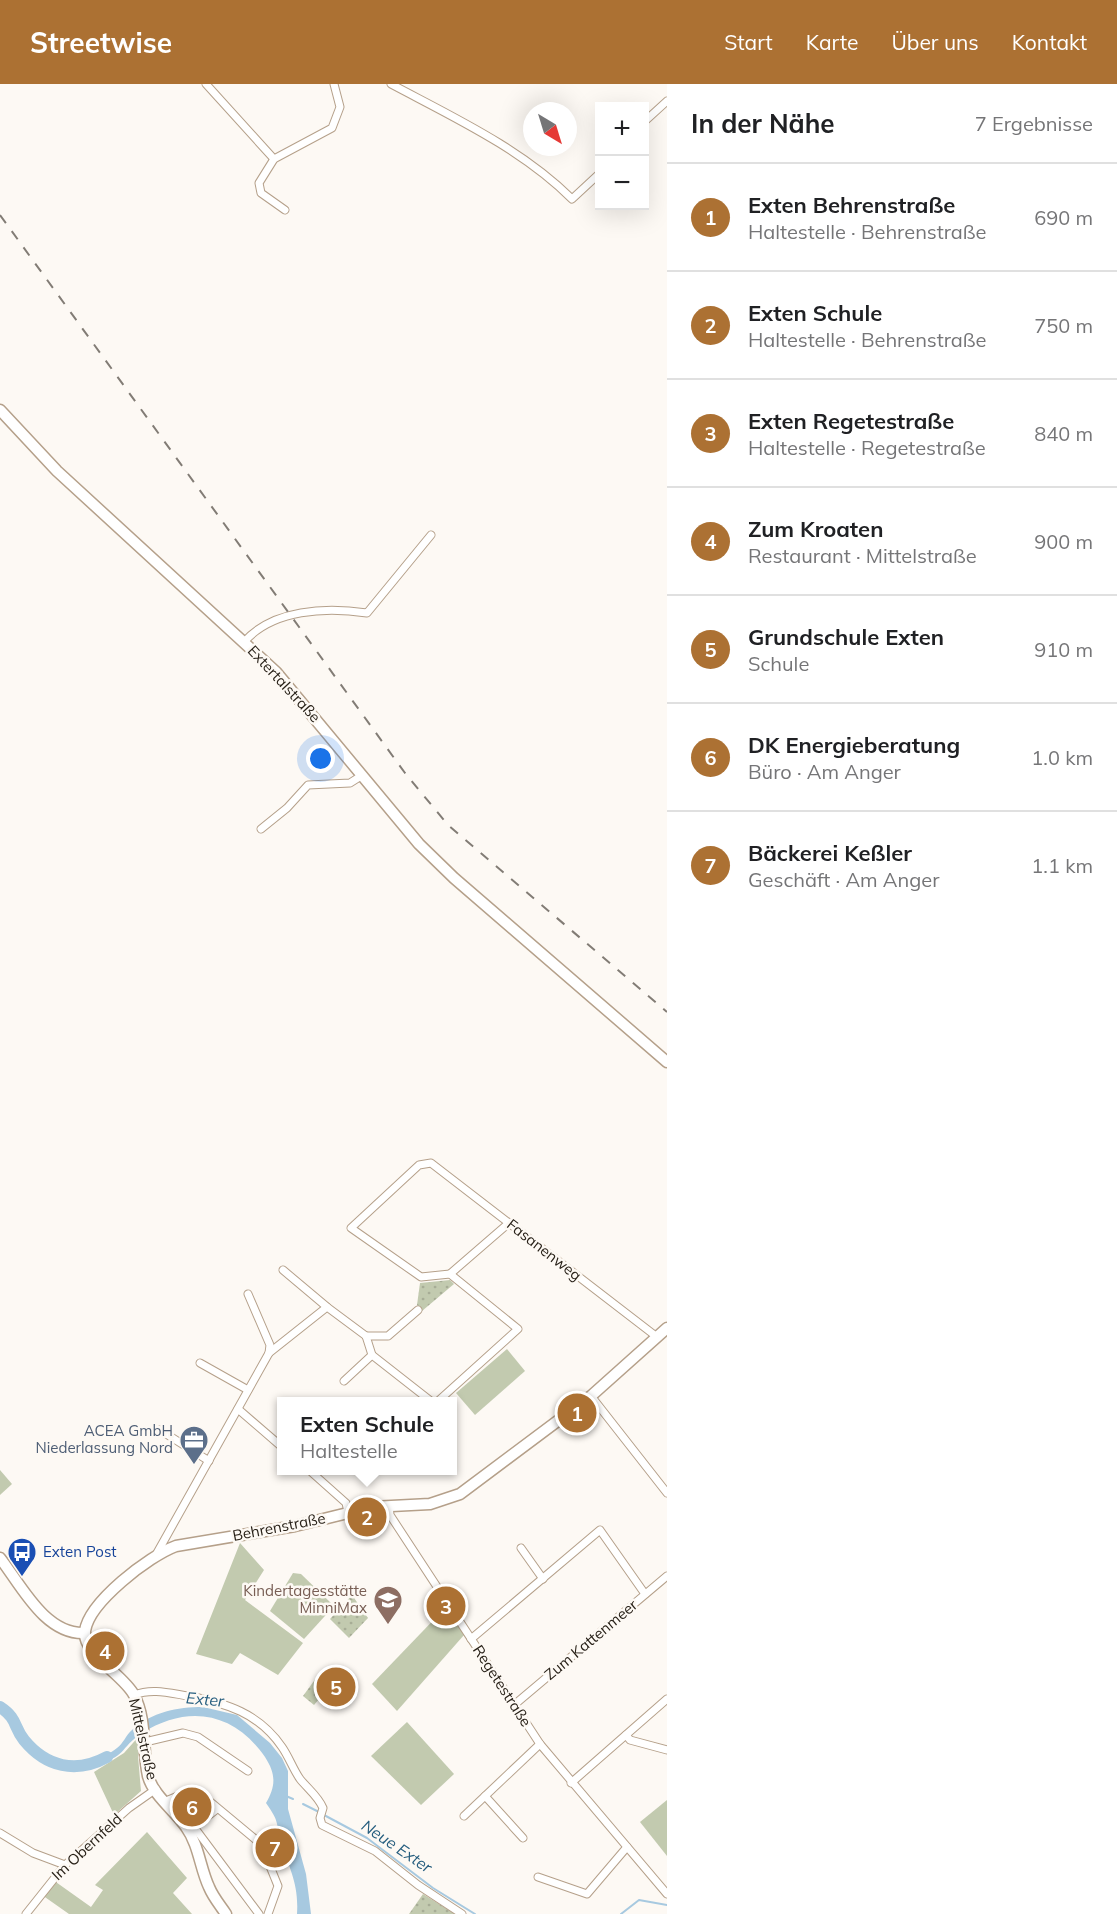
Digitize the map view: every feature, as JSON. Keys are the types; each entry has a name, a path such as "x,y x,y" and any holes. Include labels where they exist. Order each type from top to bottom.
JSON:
{"main road":[{"name":"Extertalstraße","path":"0,410 80,493 244,642 305,704 361,776 419,844 454,878 667,1062"},
{"name":"Behrenstraße","path":"85,1633 90,1615 138,1566 157,1552 176,1545 295,1527 348,1512 430,1503 460,1494 591,1396 667,1328"},
{"path":"1,1561 46,1618 66,1631 85,1633"},
{"name":"Mittelstraße","path":"85,1633 90,1648 127,1684 134,1695 145,1741 148,1775 165,1801 192,1830 209,1887 226,1914"}],"street":[{"path":"206,84 274,159"},
{"path":"285,210 261,193 259,188 263,175 274,159 332,128 340,107 334,84"},
{"path":"391,84 435,106 529,165 555,182 572,199 595,178"},
{"path":"649,118 667,101"},
{"path":"244,642 262,626 290,616 334,610 367,613 431,535"},
{"path":"261,829 287,808 308,785 350,783 361,776"},
{"name":"Fasanenweg","path":"450,1274 421,1277 351,1228 419,1165 431,1163 657,1337"},
{"path":"442,1397 518,1329 450,1274 509,1224"},
{"path":"282,1270 366,1336 372,1355 427,1397"},
{"path":"248,1294 270,1345 269,1353"},
{"path":"157,1552 269,1353 327,1307"},
{"path":"366,1336 388,1336 418,1310"},
{"path":"344,1380 372,1355"},
{"path":"200,1363 248,1390"},
{"path":"591,1396 667,1493"},
{"path":"238,1409 277,1443"},
{"path":"160,1430 209,1461"},
{"path":"315,1475 346,1503 348,1512"},
{"name":"Regetestraße","path":"389,1506 390,1515 540,1744 667,1894"},
{"path":"471,1639 600,1530 645,1594"},
{"path":"521,1548 543,1579"},
{"name":"Zum Kattenmeer","path":"514,1705 667,1576"},
{"path":"134,1695 143,1692 161,1692 219,1701 247,1713 280,1744 297,1774 318,1798 322,1825 375,1851 418,1885 462,1914"},
{"path":"571,1783 667,1699"},
{"path":"145,1741 183,1733 198,1737 248,1771"},
{"path":"626,1735 630,1740 667,1750"},
{"path":"464,1816 540,1744"},
{"name":"Im Obernfeld","path":"26,1914 65,1865 129,1808 156,1789"},
{"path":"165,1801 190,1791 202,1795 261,1844 278,1886 268,1914"},
{"path":"485,1796 524,1838"},
{"path":"217,1809 192,1830 259,1914"},
{"path":"0,1833 33,1853 65,1865"},
{"path":"538,1876 587,1894 627,1847"}],"green space":[{"path":"450,1280 454,1284 422,1311 417,1305 420,1283"},
{"path":"507,1349 525,1371 475,1415 456,1393"},
{"path":"0,1470 12,1484 0,1495"},
{"path":"240,1543 264,1570 245,1600 303,1643 278,1675 240,1653 232,1664 196,1654"},
{"path":"293,1573 301,1574 334,1606 304,1639 270,1611"},
{"path":"352,1595 368,1618 349,1638 330,1619"},
{"path":"446,1607 464,1635 397,1711 372,1684"},
{"path":"319,1674 331,1685 314,1705 303,1696"},
{"path":"407,1722 454,1774 421,1805 371,1756"},
{"path":"141,1734 142,1742 138,1756 141,1791 114,1815 94,1772 124,1753"},
{"path":"667,1800 667,1856 640,1822"},
{"path":"147,1832 187,1878 173,1893 192,1914 69,1914 42,1895 53,1880 91,1907 103,1890 95,1885"},
{"path":"423,1894 455,1914 409,1914"}],"water":[{"path":"203,1707 237,1715 270,1743 282,1758 288,1771 288,1809 306,1874 311,1914 297,1914 293,1876 275,1818 266,1803 273,1785 271,1769 253,1742 239,1730 209,1717 176,1718 142,1733 118,1756 94,1764 119,1746 132,1730 148,1719 174,1710"}],"waterway":[{"name":"Exter","path":"0,1707 13,1719 24,1740 52,1762 73,1766 84,1765 107,1757"},
{"name":"Neue Exter","path":"286,1796 293,1799"},
{"name":"Neue Exter","path":"303,1804 319,1812"},
{"name":"Neue Exter","path":"324,1815 367,1838 433,1888 475,1914"},
{"name":"Neue Exter","path":"621,1914 639,1900 667,1905"}],"railway":[{"path":"0,215 405,773 448,825 667,1012"}],"place":[{"name":"Exten Behrenstraße","path":"577,1413"},
{"name":"ACEA GmbH Niederlassung Nord","path":"194,1466"},
{"name":"Exten Schule","path":"367,1517"},
{"name":"Exten Post","path":"22,1578"},
{"name":"Exten Regetestraße","path":"446,1606"},
{"name":"Kindertagesstätte MinniMax","path":"388,1626"},
{"name":"Zum Kroaten","path":"105,1651"},
{"name":"Grundschule Exten","path":"336,1687"},
{"name":"DK Energieberatung","path":"192,1807"},
{"name":"Bäckerei Keßler","path":"275,1848"}]}
